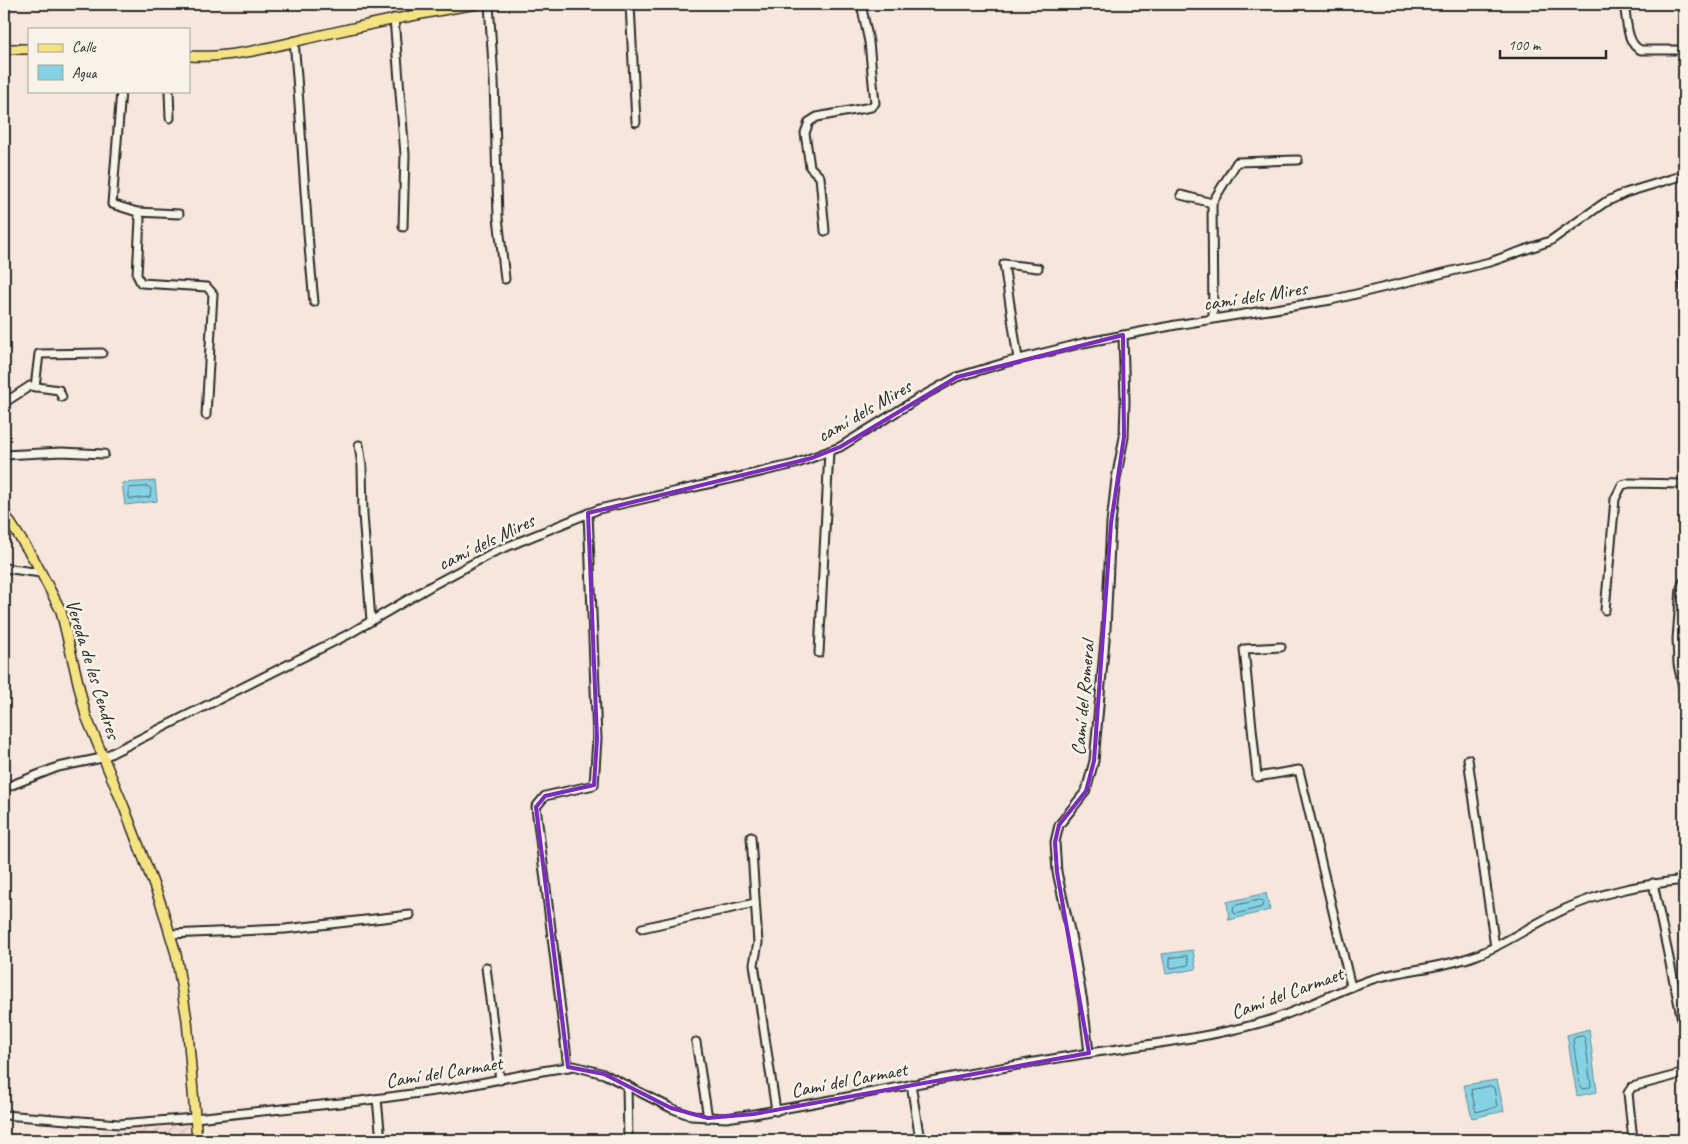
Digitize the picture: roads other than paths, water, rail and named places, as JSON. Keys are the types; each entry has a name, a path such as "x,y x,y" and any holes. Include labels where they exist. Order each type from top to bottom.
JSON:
{"main road":[{"path":"190,56 205,57 238,54 394,18 477,4"},
{"path":"4,49 28,49"},
{"name":"Vereda de les Cendres","path":"4,513 41,573 61,611 86,716 124,807 161,904 176,954 187,1020 197,1140"}],"street":[{"path":"489,4 494,80 498,217 505,279"},
{"path":"630,4 636,122"},
{"path":"825,230 820,178 810,167 805,133 809,122 817,117 871,107 875,102 869,42 861,4"},
{"path":"1624,4 1631,41 1634,47 1641,50 1684,50"},
{"path":"394,18 405,155 403,226"},
{"path":"294,41 301,115 306,229 314,302"},
{"path":"121,92 112,204 137,212 179,214"},
{"path":"169,92 170,118"},
{"path":"1212,319 1212,203 1237,162 1298,160"},
{"name":"camí dels Mires","path":"4,788 58,767 102,758 350,634 431,586 494,552 599,509 795,464 840,447 917,399 957,378 1018,359 1123,335 1331,300 1458,271 1504,258 1550,241 1604,203 1625,194 1684,175"},
{"path":"1181,195 1212,203"},
{"path":"137,212 140,219 137,275 140,282 207,287 213,294 206,414"},
{"path":"1018,359 1004,264 1038,268"},
{"path":"1684,265 1682,272 1684,288"},
{"name":"Camí del Romeral","path":"1089,1053 1083,1002 1057,872 1055,842 1059,825 1086,791 1094,761 1106,629 1116,479 1124,437 1126,401 1123,335"},
{"path":"35,387 39,354 102,353"},
{"path":"4,403 30,386 59,390 62,396"},
{"path":"359,445 362,466 363,514 371,622"},
{"path":"819,653 829,451"},
{"path":"4,455 62,452 104,454"},
{"path":"1605,610 1615,499 1622,485 1630,483 1684,484"},
{"path":"568,1067 536,807 546,796 594,785 597,740 588,513"},
{"path":"4,568 41,573"},
{"path":"1684,581 1681,588 1677,639 1678,664 1684,692"},
{"path":"1281,646 1244,649 1257,777 1299,770 1351,987"},
{"path":"1468,758 1495,947"},
{"path":"751,837 758,943 754,964 776,1111"},
{"name":"Camí del Carmaet","path":"4,1115 119,1124 195,1118 377,1099 500,1080 574,1066 604,1074 691,1116 726,1118 776,1111 911,1084 1089,1053 1230,1031 1286,1014 1376,978 1453,962 1495,947 1564,909 1598,896 1623,888 1684,880"},
{"path":"1653,883 1684,1029"},
{"path":"642,928 755,903"},
{"path":"170,934 286,929 410,914"},
{"path":"486,967 500,1080"},
{"path":"696,1042 708,1118"},
{"path":"1633,1140 1628,1093 1632,1087 1684,1071"},
{"path":"911,1084 920,1140"},
{"path":"627,1085 628,1140"},
{"path":"377,1099 381,1140"}],"water":[{"path":"155,481 157,501 125,505 122,483"},
{"path":"1266,893 1270,910 1229,920 1227,902"},
{"path":"1193,950 1196,969 1166,974 1162,954"},
{"path":"1589,1029 1597,1092 1577,1096 1567,1035"},
{"path":"1497,1080 1504,1111 1472,1118 1464,1085"}]}
